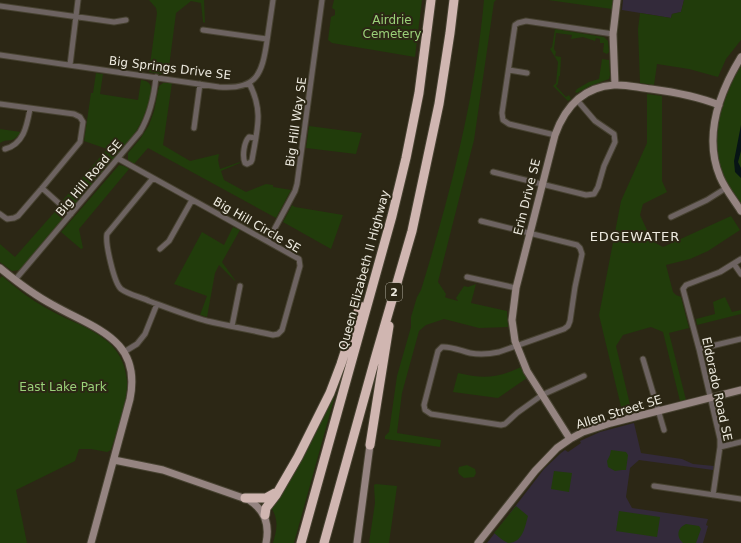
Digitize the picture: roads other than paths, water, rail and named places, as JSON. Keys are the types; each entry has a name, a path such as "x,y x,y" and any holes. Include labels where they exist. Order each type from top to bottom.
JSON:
{"highway":[{"name":"Queen Elizabeth II Highway","path":"301,543 392,216 406,158 419,93 431,0"},
{"name":"2","path":"324,543 374,359 412,231 446,64 454,0"},
{"path":"265,515 266,508 282,485 309,437 330,393 365,289 377,266"},
{"path":"370,445 396,288"},
{"path":"245,498 270,497 276,493 282,485"}],"street":[{"path":"70,65 78,0"},
{"path":"255,138 249,137 246,140 244,161 247,164 252,160 255,138 258,110 256,99 249,83 263,65 273,0"},
{"name":"Big Hill Way SE","path":"268,241 295,191 297,184 322,0"},
{"path":"615,85 613,34 617,0"},
{"path":"0,6 114,22 126,20"},
{"path":"555,135 509,124 503,120 502,113 514,29 518,22 526,21 613,34"},
{"path":"203,30 267,39"},
{"name":"Big Springs Drive SE","path":"0,55 200,84 228,87 241,86 249,83"},
{"path":"741,57 719,105 712,138 712,150 720,178 741,211"},
{"path":"509,70 527,73"},
{"name":"Big Hill Road SE","path":"15,280 137,136 145,124 153,99 156,77"},
{"path":"194,128 200,84"},
{"name":"Erin Drive SE","path":"570,439 527,371 514,337 512,320 516,288 560,120 577,100 592,90 615,85 684,94 719,105"},
{"path":"493,172 586,195 594,194 616,139 612,132 600,126 595,121 577,100"},
{"path":"0,104 74,114 80,117 83,122 80,142 42,188 14,218 7,219 0,214"},
{"path":"6,149 10,148 16,143 25,131 30,109"},
{"name":"Big Hill Circle SE","path":"119,159 297,257 300,264 282,330 278,334 273,335 207,321 157,304 126,292 120,288 106,240 107,234 152,178"},
{"path":"42,188 71,214"},
{"path":"671,217 707,200 726,188"},
{"path":"160,249 169,241 192,200"},
{"path":"481,221 577,245 580,248 582,254 568,326 564,329 505,351 490,354 472,353 445,347 440,349 424,408 431,414 503,425 542,395 584,376"},
{"name":"Eldorado Road SE","path":"713,495 720,447 718,429 699,349 680,289 686,285 706,278 741,259"},
{"path":"734,264 741,274"},
{"path":"0,268 44,301 102,331 116,342 124,352 130,366 132,376 130,400 91,543"},
{"path":"467,277 516,288"},
{"path":"232,326 240,286"},
{"path":"124,352 137,344 146,334 157,304"},
{"path":"699,349 741,339"},
{"path":"643,359 657,411 664,430"},
{"name":"Allen Street SE","path":"478,543 535,470 557,448 570,439 595,428 741,390"},
{"path":"720,447 741,442"},
{"path":"357,543 370,445"},
{"path":"114,460 163,470 245,498 256,504 265,515 268,525 266,543"},
{"path":"654,486 741,499"}],"district":[{"name":"EDGEWATER","path":"635,236"}],"park label":[{"name":"Airdrie Cemetery","path":"392,27"},
{"name":"East Lake Park","path":"63,387"}]}
